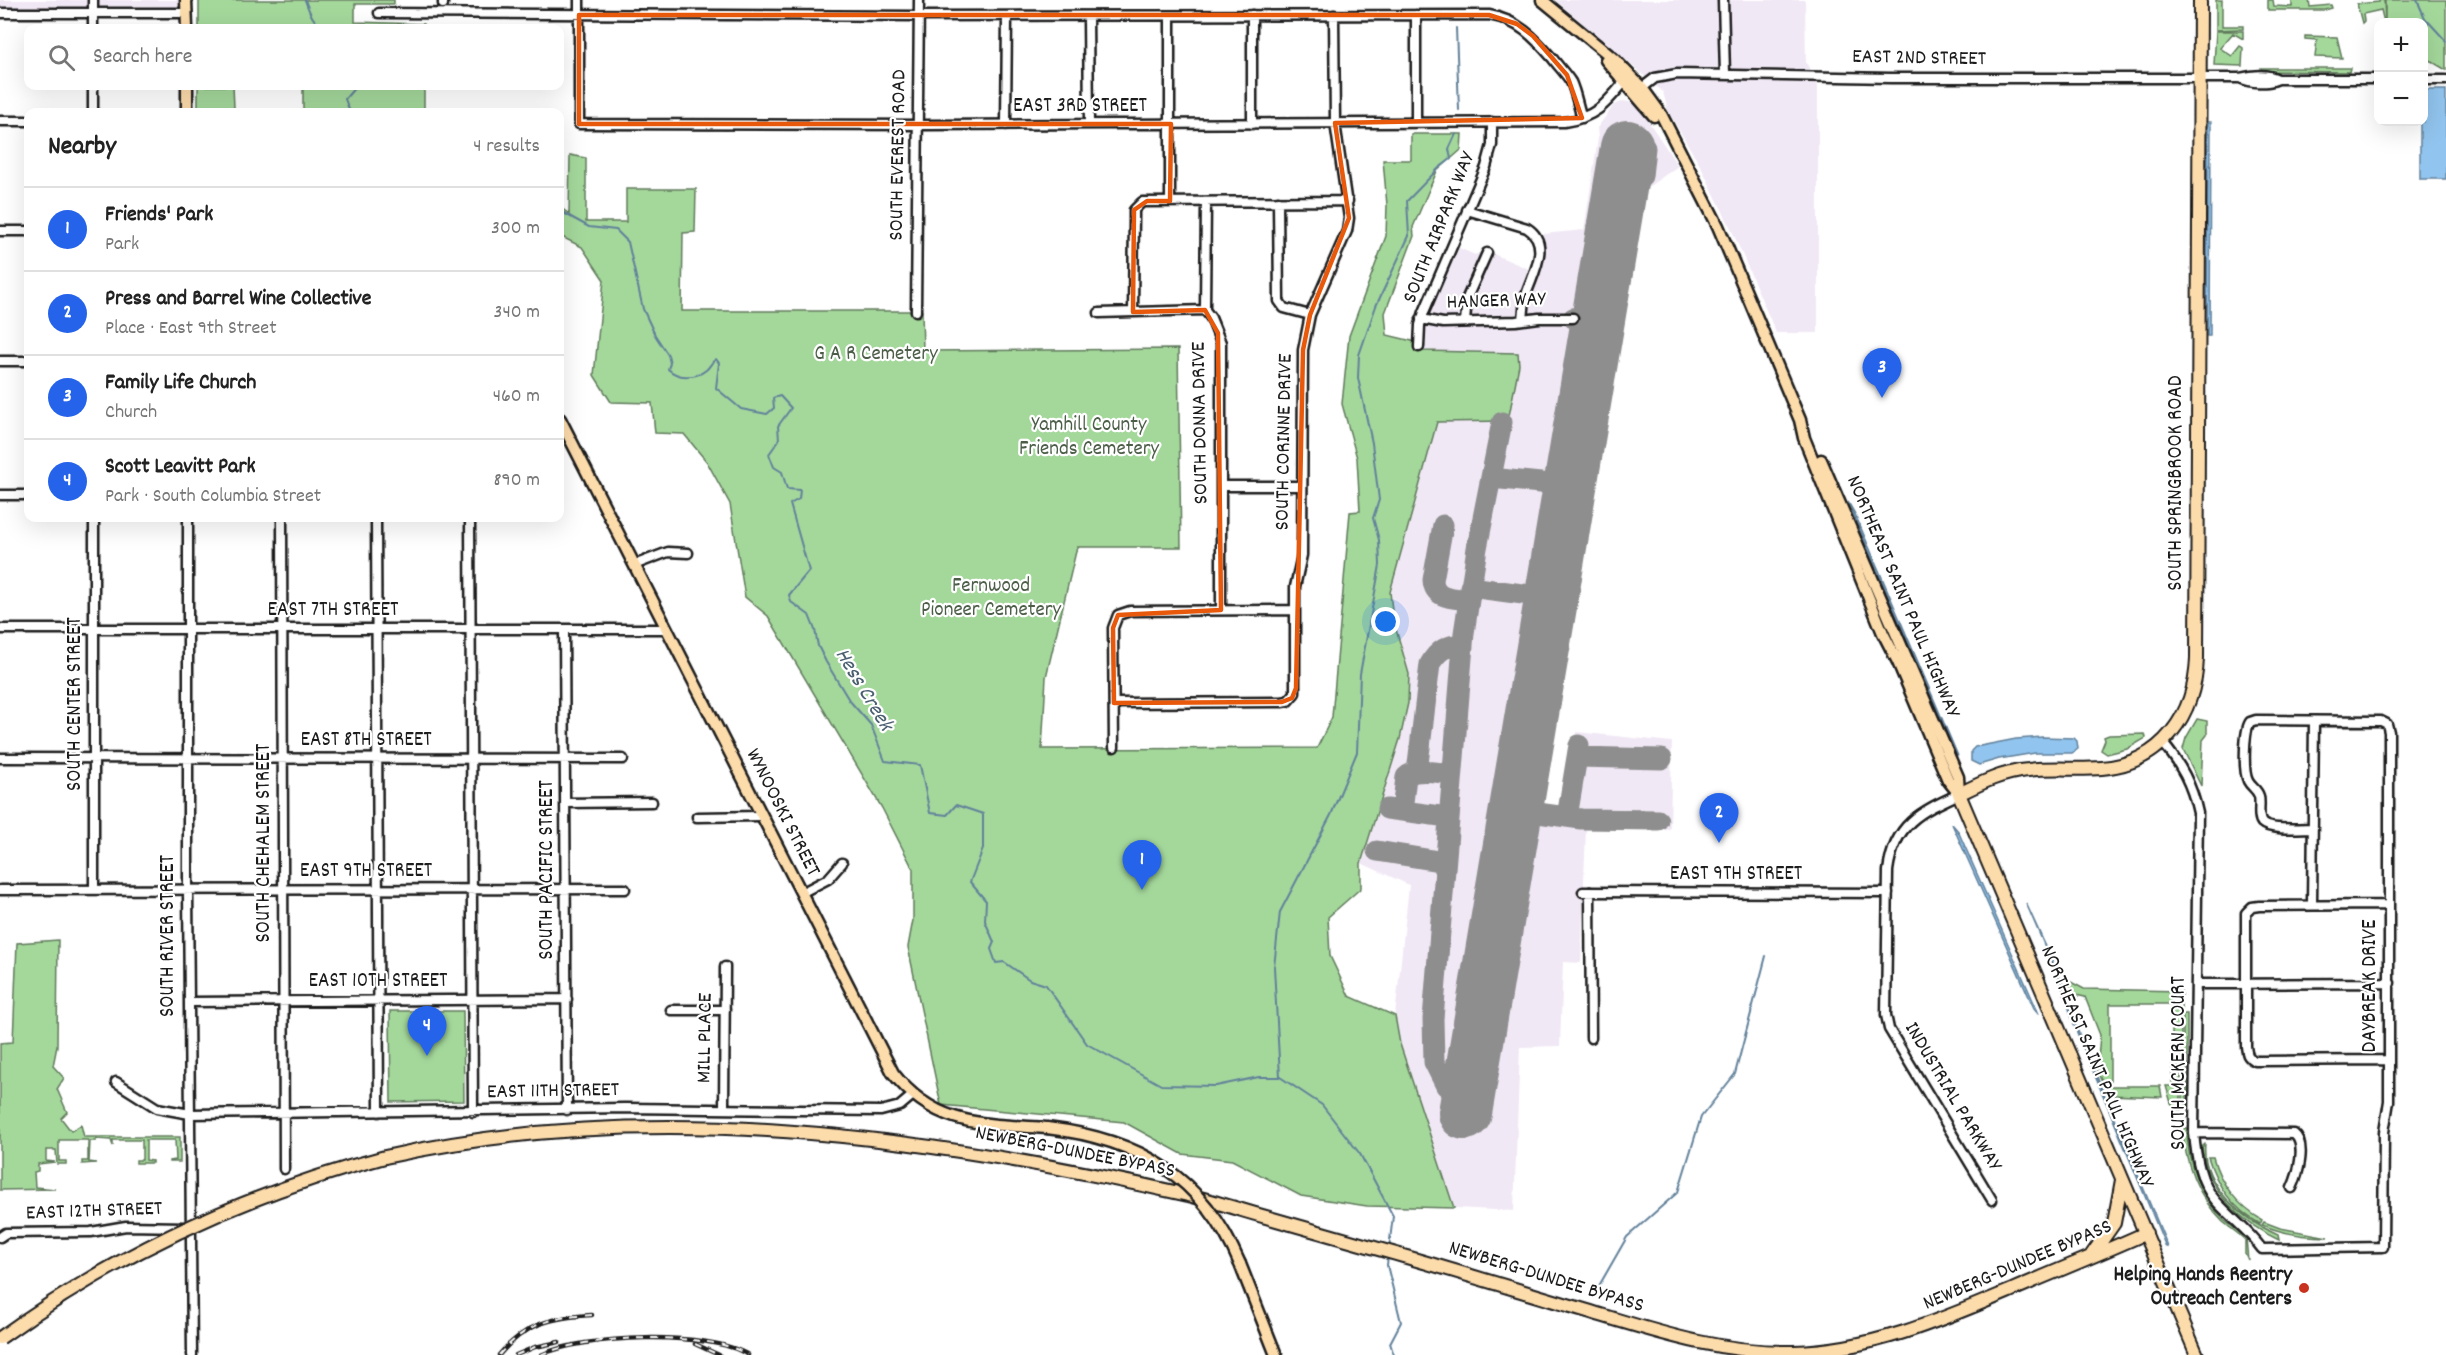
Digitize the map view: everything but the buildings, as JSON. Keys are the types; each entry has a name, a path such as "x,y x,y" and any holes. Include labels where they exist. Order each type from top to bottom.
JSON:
{"highway":[{"name":"SOUTH SPRINGBROOK ROAD","path":"1959,794 1999,776 2015,772 2103,768 2128,763 2140,758 2162,742 2186,711 2192,697 2196,671 2200,0"},
{"name":"NORTHEAST SAINT PAUL HIGHWAY","path":"1959,794 2197,1355"},
{"name":"NEWBERG-DUNDEE BYPASS","path":"0,1338 77,1286 131,1255 184,1228 260,1197 385,1157 453,1143 559,1130 625,1127 749,1130 867,1139 979,1154 1133,1183 1241,1210 1695,1342 1728,1348 1796,1352 1865,1343 1899,1334 1948,1317 2146,1233"},
{"path":"2091,1257 2114,1223 2122,1178"}],"main road":[{"path":"186,0 187,24"},
{"path":"1542,0 1594,45 1614,59 1661,114 1668,130"},
{"path":"1594,45 1668,130"},
{"path":"187,90 187,108"},
{"name":"NORTHEAST SAINT PAUL HIGHWAY","path":"1668,130 1718,226 1800,420 1804,438 1883,633 1898,662 1948,780 1959,794"},
{"name":"WYNOOSKI STREET","path":"564,427 893,1073 913,1095 936,1111 958,1120 1081,1132 1108,1139 1135,1150 1171,1172 1208,1208 1224,1230 1276,1355"}],"street":[{"path":"93,0 93,24"},
{"path":"579,0 579,15"},
{"name":"SOUTH EVEREST ROAD","path":"916,311 919,0"},
{"path":"1723,0 1725,74"},
{"path":"0,13 187,13"},
{"path":"379,13 918,16 1489,15 1502,17 1517,24 1533,36 1567,75 1582,118 1602,108 1624,81"},
{"name":"EAST 3RD STREET","path":"579,15 579,124 1252,124 1564,122 1582,118"},
{"path":"1252,15 1252,124"},
{"name":"SOUTH CORINNE DRIVE","path":"1114,703 1288,701 1292,698 1296,688 1295,587 1302,555 1302,360 1310,315 1347,231 1349,218 1335,123 1334,15"},
{"path":"1416,15 1416,123"},
{"path":"1006,125 1007,16"},
{"path":"1088,16 1089,124"},
{"path":"1170,16 1172,124 1170,201"},
{"name":"EAST 2ND STREET","path":"1641,88 1655,78 1670,74 1891,78 2241,78 2272,76 2278,79 2374,80"},
{"path":"2428,80 2446,80"},
{"path":"93,90 93,108"},
{"path":"0,121 24,121"},
{"name":"SOUTH AIRPARK WAY","path":"1419,347 1421,319 1490,156 1492,122"},
{"path":"1133,312 1134,215 1138,205 1147,201 1348,201"},
{"path":"1278,201 1279,301 1284,308 1310,315"},
{"name":"SOUTH DONNA DRIVE","path":"1206,202 1205,310 1221,342 1221,610"},
{"path":"1467,210 1527,228 1534,233 1538,242 1539,262 1527,292 1523,320"},
{"path":"0,231 24,231"},
{"path":"1465,322 1467,298 1487,253"},
{"path":"1099,313 1205,310"},
{"name":"HANGER WAY","path":"1421,319 1431,322 1465,322 1573,318"},
{"path":"0,361 24,361"},
{"path":"1221,486 1302,486"},
{"path":"0,495 24,495"},
{"name":"SOUTH CENTER STREET","path":"94,522 94,890"},
{"name":"SOUTH RIVER STREET","path":"188,522 192,1355"},
{"name":"SOUTH CHEHALEM STREET","path":"282,522 284,1169"},
{"path":"376,522 379,1112"},
{"path":"470,522 473,1112"},
{"path":"634,565 668,552 687,554"},
{"path":"1114,747 1113,628 1118,615 1130,611 1295,610"},
{"name":"EAST 7TH STREET","path":"0,629 667,629"},
{"name":"SOUTH PACIFIC STREET","path":"564,629 567,1110"},
{"path":"2312,905 2313,828 2314,721 2256,720 2250,722 2246,729 2246,772 2248,782 2258,792 2263,824 2270,828 2313,828"},
{"name":"DAYBREAK DRIVE","path":"2314,721 2381,721 2387,724 2389,732 2389,1101 2384,1132 2383,1247"},
{"name":"SOUTH MCKERN COURT","path":"2162,742 2186,774 2198,813 2198,984 2194,1133 2199,1164 2214,1199 2248,1231 2262,1249 2383,1247"},
{"name":"EAST 8TH STREET","path":"0,758 623,759"},
{"name":"INDUSTRIAL PARKWAY","path":"1959,794 1920,813 1900,834 1889,860 1886,1015 1889,1029 1992,1200"},
{"path":"566,803 652,802"},
{"path":"697,817 762,816"},
{"path":"801,893 828,879 842,863"},
{"name":"EAST 9TH STREET","path":"0,890 625,890"},
{"name":"EAST 9TH STREET","path":"1590,1038 1587,892 1888,893"},
{"path":"2389,905 2259,906 2252,907 2246,913 2246,1046 2250,1059 2255,1061 2389,1060"},
{"name":"MILL PLACE","path":"724,1109 725,967"},
{"path":"2198,984 2390,983"},
{"name":"EAST 10TH STREET","path":"189,1002 567,999"},
{"path":"671,1010 725,1010"},
{"name":"EAST 11TH STREET","path":"116,1082 157,1108 190,1114 473,1112 625,1108 881,1111 900,1106 913,1095"},
{"path":"2194,1133 2291,1133 2297,1136 2300,1140 2300,1171 2292,1188"},
{"name":"EAST 12TH STREET","path":"0,1237 6,1233 91,1232 126,1226 191,1227"}],"highlighted area":[{"path":"579,15 1489,15 1517,24 1533,36 1567,75 1582,118 1335,123 1349,218 1310,315 1303,350 1296,688 1292,698 1282,702 1114,703 1113,628 1118,615 1221,610 1218,333 1205,310 1133,312 1134,210 1147,201 1170,201 1171,124 579,124"}],"shaded area":[{"path":"0,0 186,0 187,13 0,11"},
{"path":"1555,0 1805,0 1806,62 1818,86 1818,333 1776,333 1730,226 1701,167 1668,111 1663,92"},
{"path":"1624,101 1634,103 1645,116 1678,166 1641,192 1630,212 1531,801 1562,808 1577,732 1672,742 1670,829 1586,827 1581,963 1563,962 1560,1046 1520,1047 1514,1211 1454,1208 1400,1044 1395,1016 1409,885 1361,863 1400,739 1409,674 1393,619 1390,592 1437,422 1508,421 1519,365 1518,353 1422,351 1424,331 1429,311 1459,248 1475,255 1484,250 1541,274 1545,258 1543,234 1584,230 1598,138 1597,128 1614,105"}],"green space":[{"path":"199,0 394,0 394,4 355,4 355,22 424,24 199,24"},
{"path":"2216,0 2222,0 2222,26 2243,26 2243,29 2216,30"},
{"path":"2268,0 2273,0 2274,6 2292,7 2292,0 2309,0 2310,7 2331,5 2332,8 2268,10"},
{"path":"2379,0 2384,0 2385,18 2381,10 2363,14 2362,23 2357,4 2379,2"},
{"path":"2385,0 2446,0 2446,70 2428,59 2428,18 2385,18"},
{"path":"2216,31 2243,31 2243,39 2233,33 2220,48 2232,56 2240,46 2243,48 2242,66 2214,65"},
{"path":"2305,36 2337,37 2342,58 2315,57 2317,40 2305,39"},
{"path":"2261,68 2350,68 2349,72 2262,71"},
{"path":"198,90 233,90 234,108 198,108"},
{"path":"303,90 424,90 424,108 303,108"},
{"path":"1411,134 1462,134 1461,150 1437,171 1413,227 1414,236 1385,313 1387,335 1412,341 1422,351 1518,353 1519,365 1508,421 1437,422 1390,592 1393,619 1409,674 1408,703 1400,739 1361,863 1361,888 1328,917 1330,956 1349,996 1395,1016 1400,1044 1454,1208 1367,1206 1301,1196 1232,1160 1182,1154 1124,1122 941,1105 908,947 913,920 913,869 882,808 768,616 745,597 730,504 707,462 684,434 655,433 652,403 611,402 594,375 604,280 582,247 564,238 564,210 569,214 570,155 586,158 586,222 626,222 626,189 696,189 695,232 683,233 682,311 922,311 923,351 1178,349 1181,547 1077,547 1046,677 1042,749 1317,748 1332,717 1350,512 1360,511 1357,458 1342,404 1349,336 1386,236 1387,205 1383,160 1411,160"},
{"path":"2197,719 2207,721 2207,735 2203,740 2201,786 2183,749 2186,738"},
{"path":"2145,734 2146,738 2127,749 2107,754 2101,750 2104,737 2109,735"},
{"path":"58,940 57,1046 53,1066 64,1078 57,1089 67,1112 61,1118 71,1131 81,1125 84,1137 180,1137 180,1162 169,1162 176,1160 175,1140 146,1140 146,1160 152,1163 136,1163 136,1160 142,1160 142,1140 113,1140 113,1146 111,1140 96,1139 96,1141 90,1141 89,1162 96,1163 82,1164 82,1161 88,1161 88,1140 59,1140 59,1161 66,1161 66,1164 57,1164 56,1150 46,1150 46,1161 55,1162 38,1164 38,1171 34,1172 35,1187 55,1189 0,1190 0,1043 13,1042 17,943"},
{"path":"2067,980 2084,989 2181,991 2181,1110 2177,1110 2171,1103 2166,1086 2172,1086 2172,1004 2110,1004 2110,1086 2160,1086 2162,1097 2108,1095 2097,1071 2100,1035 2085,997 2071,994"},
{"path":"390,1011 463,1011 464,1101 391,1102"},
{"path":"2183,1014 2187,1014 2187,1109 2183,1109"},
{"path":"2183,1128 2187,1128 2189,1153 2201,1189 2224,1220 2246,1238 2248,1260 2245,1253 2245,1240 2214,1212 2206,1202 2194,1178 2186,1154"},
{"path":"2205,1144 2210,1174 2227,1200 2252,1221 2278,1235 2279,1240 2252,1225 2228,1204 2211,1178 2205,1163 2202,1147"},
{"path":"2208,1157 2213,1157 2220,1176 2231,1193 2245,1208 2262,1220 2260,1224 2241,1211 2227,1195"},
{"path":"2264,1222 2280,1228 2328,1237 2286,1233 2262,1225"}],"water":[{"path":"2428,90 2446,90 2446,179 2420,179 2420,126 2428,126"},
{"path":"2208,122 2211,122 2210,336 2207,336"},
{"path":"1848,502 1855,514 1958,756 1953,748"},
{"path":"2074,738 2078,749 2072,753 2035,753 1979,765 1971,761 1971,751 1975,747 2016,739"},
{"path":"1952,824 1958,831 2039,1014 2034,1008"},
{"path":"2026,903 2063,984 2075,1024 2168,1247 2166,1247 2076,1030 2061,984"}],"waterway":[{"name":"Hess Creek","path":"305,0 318,24"},
{"path":"2417,0 2425,18 2446,41"},
{"path":"1456,28 1459,110"},
{"name":"Hess Creek","path":"348,108 345,99 353,90"},
{"path":"1280,1077 1274,967 1280,912 1331,815 1357,752 1360,674 1380,565 1379,540 1373,518 1379,500 1372,443 1358,378 1359,355 1376,306 1409,236 1407,201 1451,159 1449,149 1456,134"},
{"name":"Hess Creek","path":"564,213 589,227 616,230 628,242 643,309 655,335 668,355 670,363 668,369 676,374 697,375 706,370 716,359 719,363 716,388 741,409 767,414 774,408 773,398 780,396 791,408 778,426 779,440 769,454 774,467 782,472 787,489 800,490 799,499 790,504 809,571 789,595 791,602 809,615 818,646 826,662 849,700 871,725 885,761 920,765 930,813 947,815 956,805 983,814 983,849 970,882 986,901 985,921 994,942 991,949 996,963 1004,962 1030,980 1046,985 1087,1044 1161,1085 1216,1086 1259,1077 1280,1077 1322,1105 1360,1154 1393,1216 1389,1248"},
{"path":"1596,1291 1627,1237 1678,1192 1701,1117 1735,1074 1766,956"},
{"name":"Hess Creek","path":"1388,1256 1387,1265 1401,1322 1390,1343 1394,1355"}],"taxiway":[{"path":"1620,185 1642,176 1645,148 1634,143 1627,147"},
{"path":"1573,318 1598,321"},
{"path":"1471,1081 1461,1091 1456,1092 1446,1086 1434,1062 1433,1019 1464,633 1477,548 1502,422"},
{"path":"1491,478 1570,486"},
{"path":"1443,525 1433,580 1434,586 1445,596 1468,600"},
{"path":"1470,587 1552,598"},
{"path":"1417,772 1430,664 1444,649 1463,644"},
{"path":"1567,817 1579,745"},
{"path":"1577,757 1662,759"},
{"path":"1402,811 1406,777 1421,771 1451,774"},
{"path":"1387,809 1448,817"},
{"path":"1516,810 1581,819 1658,820"},
{"path":"1377,851 1445,862"}],"runway":[{"path":"1465,1113 1627,147"}],"railway":[{"path":"499,1355 519,1336 541,1324 552,1320 592,1315"},
{"path":"541,1355 585,1343 646,1338 705,1342 730,1347 748,1355"},
{"path":"516,1355 535,1347 559,1342"},
{"path":"695,1344 719,1355"}],"place":[{"name":"Family Life Church","path":"1882,398"},
{"name":"Press and Barrel Wine Collective","path":"1719,843"},
{"name":"Friends' Park","path":"1142,890"},
{"name":"Scott Leavitt Park","path":"427,1056"},
{"name":"Helping Hands Reentry Outreach Centers","path":"2304,1288"}],"park label":[{"name":"G A R Cemetery","path":"876,355"},
{"name":"Yamhill County Friends Cemetery","path":"1089,438"},
{"name":"Fernwood Pioneer Cemetery","path":"991,599"}]}
